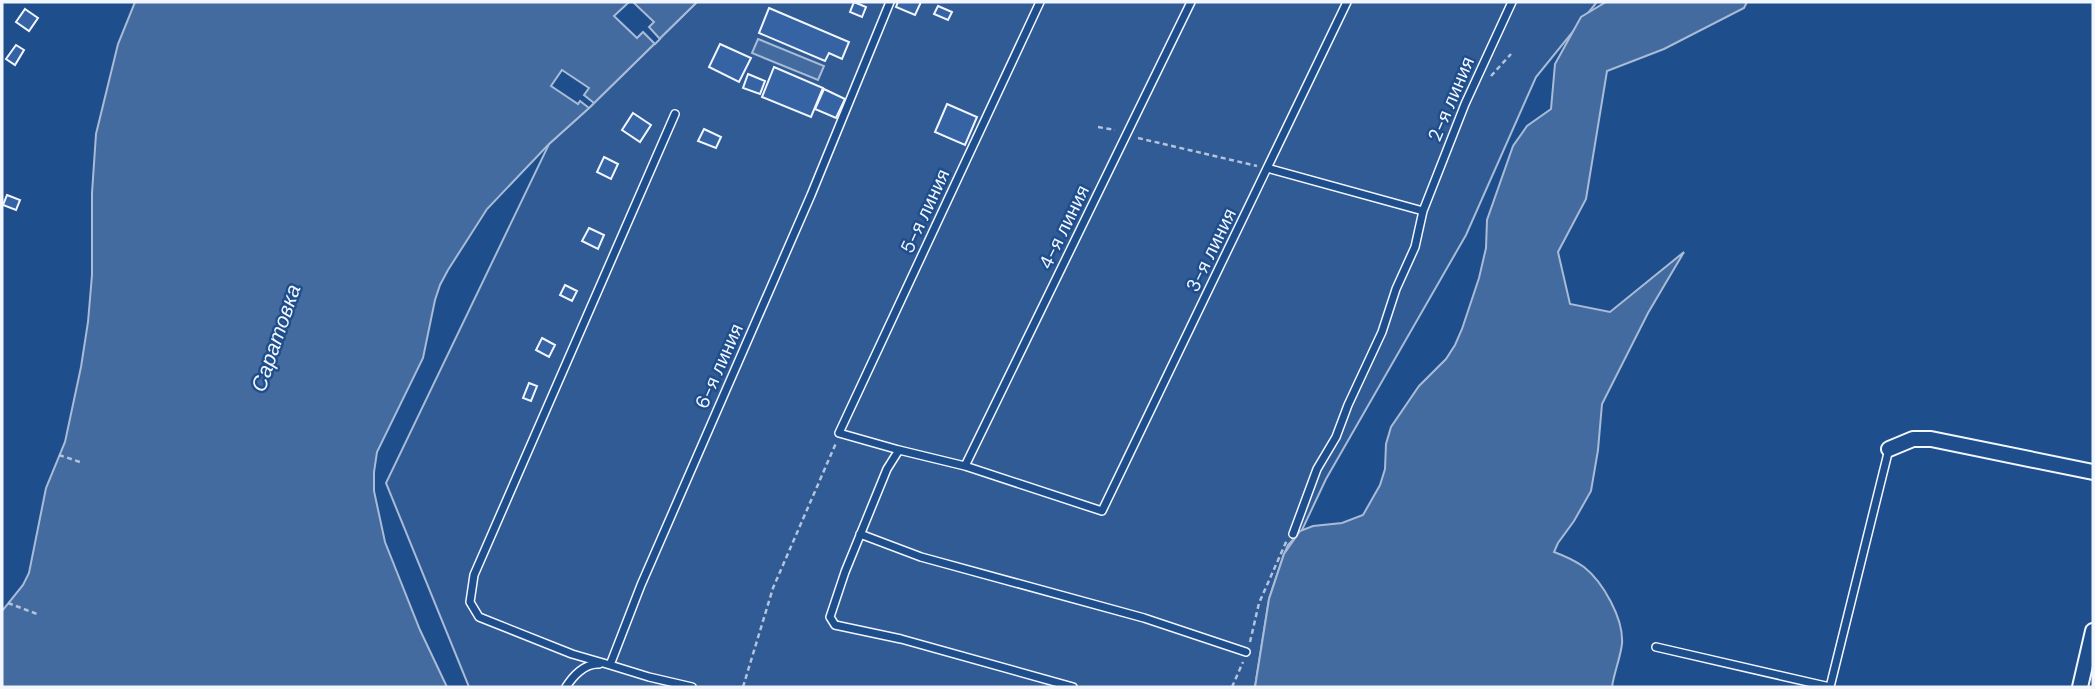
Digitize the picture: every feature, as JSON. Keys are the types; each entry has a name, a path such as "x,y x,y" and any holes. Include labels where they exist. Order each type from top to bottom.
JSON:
{"street":[{"path":"1889,449 1913,439 1931,439 2093,472"},
{"path":"2080,687 2093,631"}],"lane":[{"name":"6-я линия","path":"610,665 641,585 811,195 890,2"},
{"name":"5-я линия","path":"839,433 1040,2"},
{"name":"4-я линия","path":"965,466 1191,2"},
{"name":"3-я линия","path":"965,466 1102,511 1347,2"},
{"name":"2-я линия","path":"1293,534 1317,469 1336,437 1382,332 1396,289 1415,247 1423,211 1465,104 1512,2"},
{"path":"675,114 474,575 470,603 479,617 572,654 692,687"},
{"path":"1268,168 1423,211"},
{"path":"839,433 965,466"},
{"path":"1656,647 1830,687 1889,449"},
{"path":"899,450 887,469 832,610 830,617 835,625 901,639 1073,687"},
{"path":"860,534 921,557 1144,618 1246,653"},
{"path":"566,687 581,670 593,664 610,665"}],"path":[{"path":"1098,127 1127,133 1142,141 1175,145 1268,168"},
{"path":"743,687 774,588 839,433"},
{"path":"60,455 80,462"},
{"path":"1232,687 1246,653 1259,603 1284,544 1293,534"},
{"path":"8,603 37,614"}],"shaded area":[{"path":"697,2 1597,2 1536,77 1466,235 1326,479 1302,530 1288,545 1269,599 1255,687 469,687 386,483 549,144"}],"water":[{"name":"Саратовка","path":"135,2 697,2 549,144 487,209 440,285 423,358 377,452 374,491 385,542 420,630 447,687 2,687 2,611 29,573 46,488 65,442 81,367 92,275 92,193 96,134 118,44"},
{"path":"1606,2 1747,2 1744,8 1664,49 1607,71 1586,199 1558,252 1570,304 1610,312 1684,252 1648,313 1602,404 1591,491 1554,552 1584,567 1605,591 1616,613 1622,644 1612,687 1255,687 1269,599 1284,554 1300,531 1313,526 1342,523 1363,515 1380,485 1391,427 1419,386 1446,359 1462,329 1486,248 1487,220 1513,146 1527,126 1551,109 1555,64 1581,17"},
{"path":"758,39 824,66 818,80 752,53"}],"pier":[{"path":"629,2 633,2 654,22 649,27 660,39 655,44 643,32 637,38 614,16"},
{"path":"562,70 589,88 584,95 594,103 589,108 551,86"}],"building":[{"path":"854,2 866,7 862,17 850,12"},
{"path":"898,2 921,2 915,15 896,7"},
{"path":"938,6 952,12 948,20 934,14"},
{"path":"769,8 849,42 842,59 829,53 825,61 759,33"},
{"path":"25,9 38,18 29,31 16,22"},
{"path":"720,44 751,58 739,82 709,67"},
{"path":"16,45 24,50 15,65 6,59"},
{"path":"774,67 823,88 811,117 762,97"},
{"path":"748,74 765,81 760,94 743,88"},
{"path":"824,89 845,99 836,118 815,109"},
{"path":"947,104 977,117 965,145 935,132"},
{"path":"633,113 651,125 640,142 622,130"},
{"path":"704,129 721,137 716,148 698,141"},
{"path":"604,157 618,164 611,179 597,172"},
{"path":"7,195 20,200 16,210 3,205"},
{"path":"589,228 604,235 598,249 582,241"},
{"path":"565,285 577,291 572,301 560,295"},
{"path":"542,338 555,345 549,357 536,350"},
{"path":"529,383 537,386 531,401 523,398"}]}
